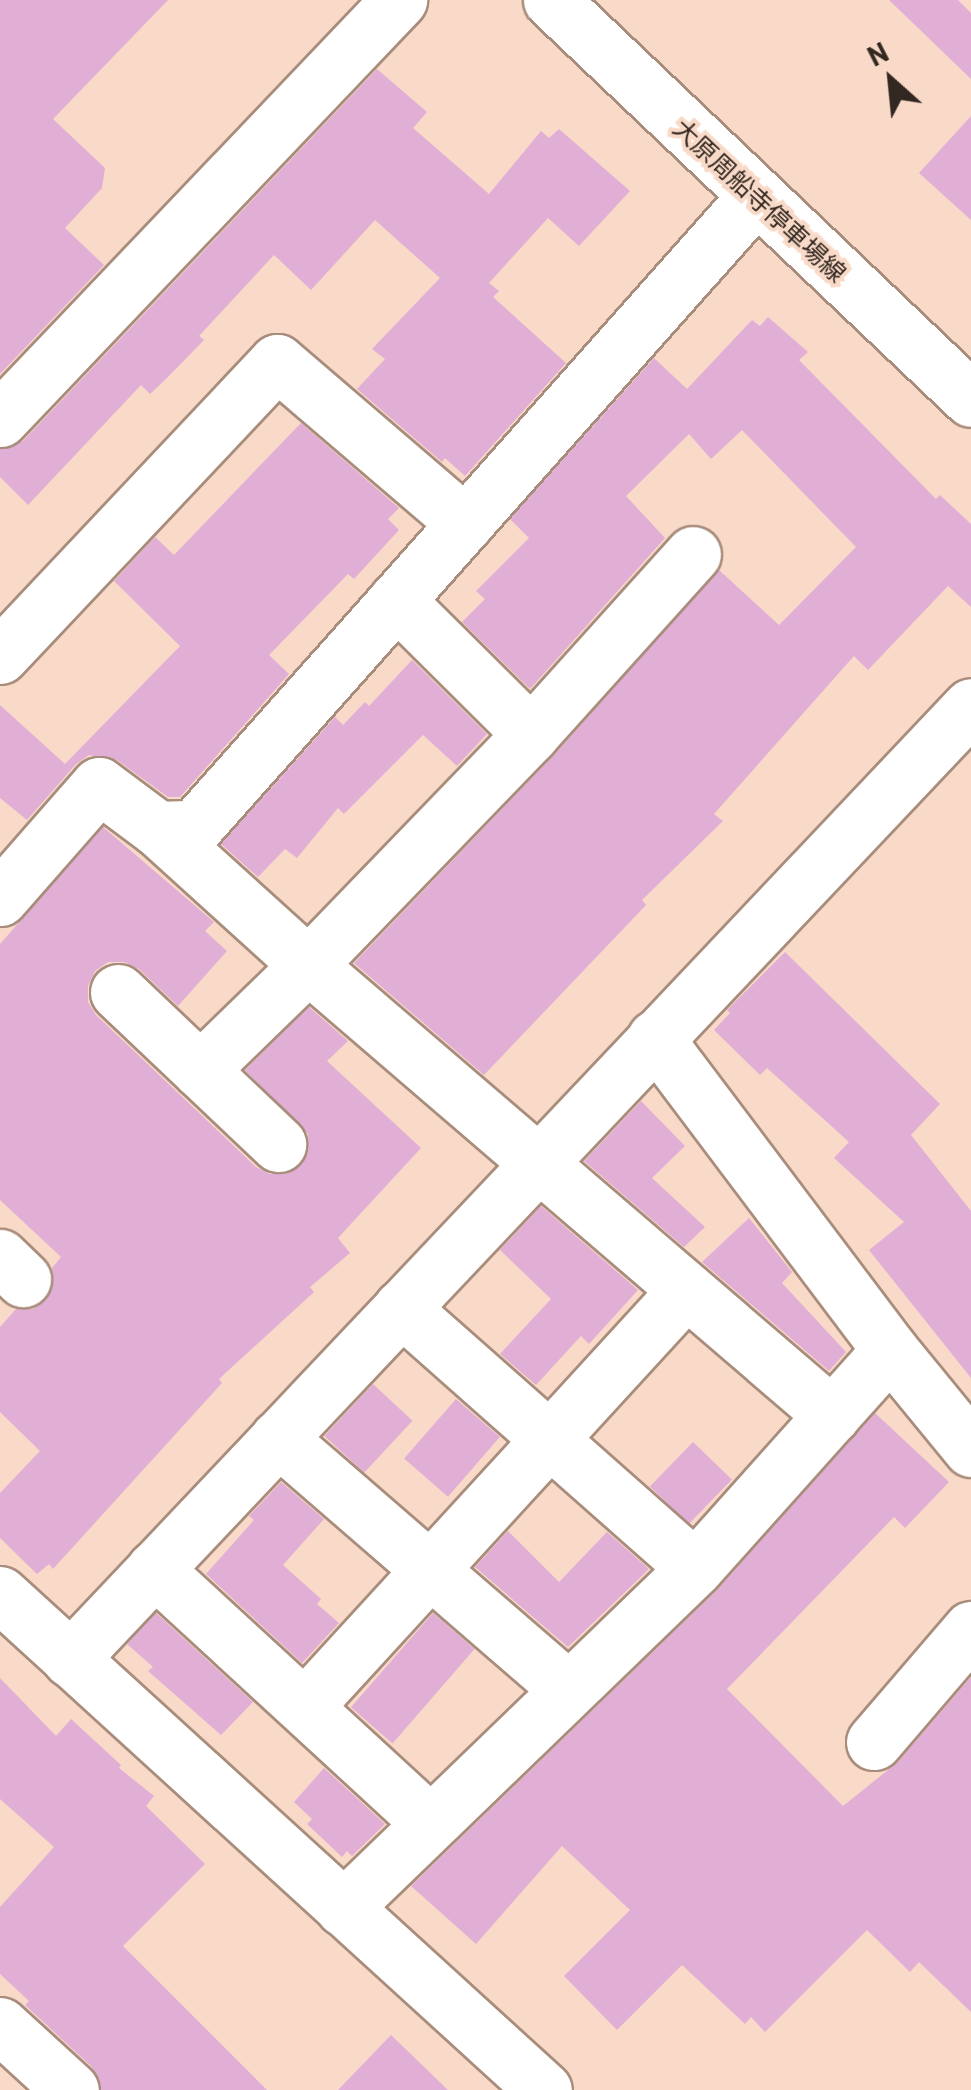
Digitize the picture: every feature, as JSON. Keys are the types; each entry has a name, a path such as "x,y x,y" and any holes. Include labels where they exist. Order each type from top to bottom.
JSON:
{"street":[{"path":"0,420 399,0"},
{"name":"大原周船寺停車場線","path":"551,0 755,198 971,398"},
{"path":"158,828 194,828 755,198"},
{"path":"0,656 278,362 465,523"},
{"path":"200,1070 308,965 531,734 693,554"},
{"path":"396,600 531,734"},
{"path":"70,1659 971,706"},
{"path":"0,898 99,785 158,828 308,965 832,1414"},
{"path":"118,992 278,1144"},
{"path":"655,1038 890,1350 971,1448"},
{"path":"306,1706 686,1290"},
{"path":"400,1308 695,1568"},
{"path":"344,1908 695,1568 890,1350"},
{"path":"278,1438 567,1688"},
{"path":"154,1569 430,1822"},
{"path":"0,1594 544,2090"},
{"path":"874,1742 971,1629"},
{"path":"0,2025 72,2090"}],"building":[{"path":"0,0 168,0 53,119 105,168 102,188 65,228 104,265 0,374"},
{"path":"889,0 958,0 971,13 971,79"},
{"path":"377,69 427,112 413,128 489,194 541,131 549,138 559,129 630,191 579,246 548,218 489,283 499,291 493,297 566,363 465,476 445,458 442,462 357,389 385,359 372,349 440,278 375,220 311,290 274,255 199,336 204,340 166,379 150,394 141,385 28,505 0,477 0,449 23,441"},
{"path":"971,116 971,220 919,173"},
{"path":"768,317 808,352 799,360 936,499 940,495 971,524 971,607 948,586 868,670 854,656 714,814 723,821 642,900 646,905 484,1075 354,963 554,755 719,570 779,625 856,547 742,430 711,459 689,434 626,496 665,538 530,689 462,622 485,599 476,591 529,538 510,519 654,358 687,389 752,320 760,326"},
{"path":"301,423 399,508 388,519 399,530 354,579 348,574 269,655 289,674 180,797 168,797 117,760 89,755 76,764 27,820 0,798 0,705 65,764 180,646 114,581 155,537 174,555"},
{"path":"412,660 487,734 457,766 423,735 344,814 338,808 297,858 285,849 258,877 221,844 335,717 343,725 365,702 369,706"},
{"path":"103,827 214,922 205,931 227,951 178,1006 139,969 124,962 108,962 95,971 88,986 88,1002 96,1015 256,1167 270,1174 286,1174 300,1166 308,1152 308,1134 245,1070 309,1007 348,1041 327,1061 421,1148 338,1238 350,1253 310,1287 314,1292 219,1379 222,1383 53,1569 49,1564 37,1574 0,1538 0,1493 40,1451 0,1412 0,1327 16,1309 33,1309 46,1300 53,1285 52,1268 61,1257 0,1200 0,944"},
{"path":"785,952 940,1104 911,1135 971,1211 971,1378 869,1250 904,1222 834,1158 849,1142 767,1068 760,1075 714,1030 730,1013 727,1010"},
{"path":"641,1101 685,1146 652,1178 705,1227 684,1247 584,1161"},
{"path":"541,1206 638,1290 589,1344 581,1336 536,1385 500,1354 551,1299 500,1250"},
{"path":"749,1218 792,1272 782,1283 846,1352 829,1371 702,1262"},
{"path":"373,1384 412,1421 364,1473 325,1436"},
{"path":"456,1399 500,1437 448,1497 404,1459"},
{"path":"875,1413 949,1482 905,1528 894,1517 727,1689 843,1806 898,1762 971,1677 971,2012 919,1962 910,1972 867,1930 765,2032 751,2017 745,2024 682,1965 617,2030 564,1976 630,1910 562,1846 476,1944 411,1886 717,1590"},
{"path":"693,1442 732,1480 689,1524 650,1487"},
{"path":"281,1482 324,1519 283,1565 321,1599 317,1604 339,1623 302,1663 206,1574 254,1520 249,1516"},
{"path":"508,1531 559,1582 607,1532 649,1569 568,1647 475,1567"},
{"path":"156,1613 253,1702 221,1735 148,1671 153,1667 127,1644"},
{"path":"433,1613 475,1649 393,1743 351,1707"},
{"path":"0,1678 56,1736 71,1719 121,1765 119,1768 154,1796 146,1806 205,1864 123,1946 267,2090 101,2090 92,2067 25,2005 29,2001 0,1974 0,1907 54,1847 0,1799"},
{"path":"324,1768 385,1824 352,1856 347,1851 342,1857 307,1824 312,1819 294,1802"},
{"path":"391,2035 448,2090 338,2090"}]}
